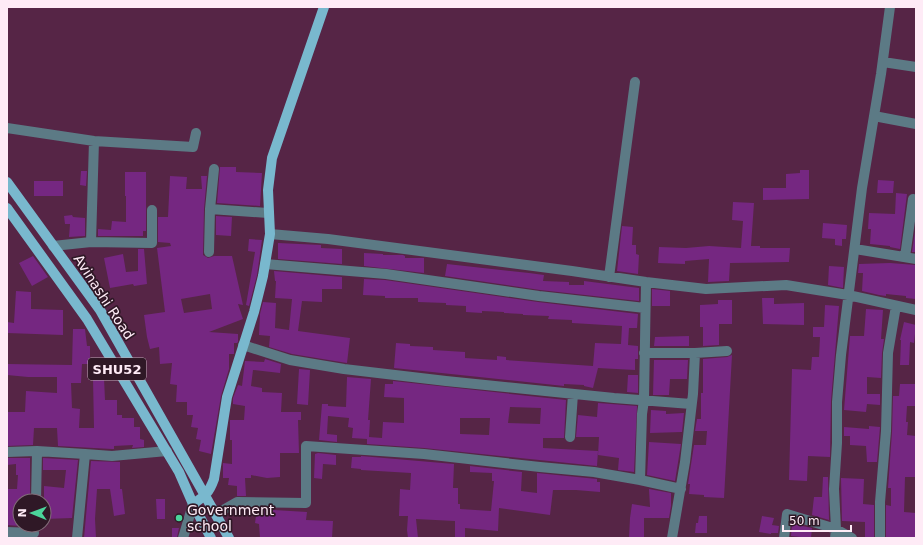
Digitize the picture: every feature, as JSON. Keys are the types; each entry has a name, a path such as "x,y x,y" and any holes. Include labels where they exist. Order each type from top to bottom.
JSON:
{"main road":[{"path":"193,504 206,496 211,489 214,479 227,397 254,312 265,264 270,234 268,213 269,178 272,158 324,7"},
{"name":"Avinashi Road","path":"7,182 100,310 230,538"},
{"name":"Avinashi Road","path":"7,208 87,319 179,472 193,504 211,538"}],"street":[{"path":"835,534 834,488 838,402 848,295 862,188 883,62 890,7"},
{"path":"883,62 916,67"},
{"path":"609,277 635,82"},
{"path":"874,116 916,124"},
{"path":"7,128 94,141 193,147 196,133"},
{"path":"91,242 94,141"},
{"path":"209,252 210,210 214,169"},
{"path":"905,257 913,199"},
{"path":"53,246 91,242 152,243 152,210"},
{"path":"210,210 268,213"},
{"path":"270,234 328,240 706,289 786,285 848,295 916,310"},
{"path":"855,249 916,259"},
{"path":"265,264 386,274 539,296 645,308"},
{"path":"640,480 642,414 644,400 646,282"},
{"path":"880,538 880,502 886,431 888,353 896,306"},
{"path":"243,345 290,360 344,369 573,394 692,404"},
{"path":"644,353 695,354 727,351"},
{"path":"672,538 685,462 692,404 695,354"},
{"path":"570,437 573,394"},
{"path":"216,514 237,502 306,502 306,446 424,454 594,472 681,489"},
{"path":"7,452 37,451 112,456 167,451"},
{"path":"36,493 37,451"},
{"path":"77,538 85,454"},
{"path":"183,538 193,504"},
{"path":"784,538 788,514 835,534 852,538"}],"building":[{"path":"220,167 236,167 236,172 262,173 260,206 217,203"},
{"path":"800,170 809,170 809,199 763,200 763,188 786,188 786,174 800,173"},
{"path":"81,171 87,171 86,186 80,185"},
{"path":"125,172 146,172 146,231 143,231 143,236 98,236 98,229 111,230 112,221 126,222"},
{"path":"170,176 187,177 186,189 202,189 201,176 207,176 204,209 203,255 208,258 214,256 232,256 243,305 238,304 243,319 209,332 238,334 238,342 234,343 234,354 229,354 229,369 221,396 211,454 199,451 201,440 196,439 198,428 191,427 193,415 187,415 187,402 176,402 177,385 170,384 172,363 160,364 159,347 150,349 147,337 144,315 165,312 157,248 171,246 170,243 158,242 158,217 168,217","holes":["210,294 212,309 184,313 181,299"]},
{"path":"878,180 894,181 893,193 877,193"},
{"path":"34,181 63,181 63,196 34,196"},
{"path":"896,193 907,194 900,249 890,246 870,244 871,229 868,229 869,213 895,214"},
{"path":"733,202 754,203 751,246 760,246 760,248 790,248 789,262 730,263 729,281 708,282 709,259 685,261 685,264 658,263 659,247 686,248 709,246 741,248 743,221 732,220"},
{"path":"72,215 73,217 85,218 85,236 69,237 70,224 65,224 64,216"},
{"path":"216,216 232,217 231,236 216,235"},
{"path":"823,223 847,225 846,239 842,239 842,246 835,245 835,239 822,238"},
{"path":"916,225 916,252 912,252"},
{"path":"622,226 633,227 632,245 636,245 636,254 639,255 638,274 617,271"},
{"path":"249,239 262,240 257,275 249,306 246,305 255,252 248,251"},
{"path":"278,243 321,245 321,248 342,249 342,264 278,259"},
{"path":"138,249 144,249 147,284 134,286 133,284 110,288 104,258 123,254 126,272 138,271"},
{"path":"364,253 403,255 405,258 424,258 424,273 364,266"},
{"path":"33,256 48,277 32,286 19,263"},
{"path":"890,263 916,265 916,299 906,298 906,296 886,294 886,296 862,291 863,273 858,273 859,264"},
{"path":"447,264 544,275 543,281 569,282 569,285 584,285 584,281 639,288 639,301 540,290 445,276"},
{"path":"829,266 844,267 843,288 828,285"},
{"path":"274,271 342,277 342,289 322,289 322,302 302,301 298,331 350,338 347,363 292,354 269,347 270,336 259,335 260,314 263,302 276,303 275,328 289,330 292,299 275,298 276,281"},
{"path":"364,279 385,280 538,302 638,314 637,328 629,328 628,345 638,346 638,359 635,359 635,370 598,368 593,388 584,385 564,384 564,386 394,368 396,343 410,344 410,346 433,347 433,350 465,352 465,358 497,360 497,356 506,357 506,360 593,366 595,343 621,344 622,326 572,323 572,320 548,319 549,316 523,315 504,312 466,312 466,306 446,305 446,303 418,302 418,298 385,298 385,296 363,295"},
{"path":"652,289 670,291 670,306 652,306"},
{"path":"16,291 31,292 31,309 63,310 63,335 7,333 7,322 14,323"},
{"path":"762,298 774,298 774,304 804,303 804,325 763,324"},
{"path":"718,300 732,300 732,324 719,324 719,345 703,346 703,327 700,327 700,305 718,304"},
{"path":"825,305 839,306 831,401 830,457 808,456 807,481 789,480 792,369 811,370 812,357 819,357 820,337 813,337 813,327 824,327"},
{"path":"866,309 883,310 881,339 884,339 881,378 867,377 867,394 880,394 880,405 867,404 866,412 844,410 850,336 864,336"},
{"path":"904,322 916,325 914,343 910,342 909,365 900,365 900,340"},
{"path":"73,329 85,329 87,346 90,346 90,364 82,364 81,383 71,383 72,408 80,409 79,428 94,428 93,378 104,378 105,400 117,400 117,415 122,415 122,418 134,418 134,427 140,427 140,439 144,440 144,447 132,448 133,445 114,446 114,449 112,449 58,446 57,428 34,428 33,445 7,446 7,412 25,412 26,391 57,393 57,377 7,375 7,364 72,365"},
{"path":"689,336 689,346 654,346 655,337"},
{"path":"732,355 724,498 704,497 704,495 689,494 690,484 688,484 694,445 706,445 707,431 695,431 697,419 701,419 703,359 727,357"},
{"path":"265,359 281,364 280,373 253,370 251,386 262,388 262,392 282,393 281,412 301,412 301,420 298,420 299,453 280,453 280,477 267,478 251,475 251,478 245,478 246,496 237,496 237,486 228,485 229,478 223,478 223,463 232,464 230,420 244,420 245,406 233,404 233,398 238,385 242,386 245,361 264,362"},
{"path":"654,360 688,360 687,379 670,379 669,395 653,395"},
{"path":"299,369 310,370 308,405 297,404"},
{"path":"628,375 638,375 638,393 627,392"},
{"path":"347,377 371,379 368,420 370,420 369,437 382,438 383,422 404,423 404,398 384,397 385,384 393,384 393,381 566,400 564,438 543,438 543,448 598,451 597,466 424,448 367,444 367,439 352,438 353,428 348,427 349,418 328,416 327,434 337,435 337,442 319,440 322,404 328,404 328,406 346,407","holes":["510,407 541,408 540,424 508,423","460,418 490,418 489,435 460,434"]},
{"path":"900,384 916,384 916,406 907,406 906,422 908,422 907,435 916,436 916,477 905,477 904,512 916,513 916,538 886,538 886,505 891,506 891,488 888,488 893,396 899,396"},
{"path":"598,403 637,406 634,472 618,470 619,458 598,455 599,437 576,437 578,415 597,417"},
{"path":"651,410 666,411 666,414 684,413 682,432 650,433"},
{"path":"869,426 880,427 877,462 867,462 866,446 850,445 850,436 844,436 844,427 869,429"},
{"path":"649,442 681,444 675,481 647,475"},
{"path":"315,454 336,455 336,465 323,464 322,479 314,478"},
{"path":"361,456 454,464 453,488 458,488 458,504 460,504 460,509 491,511 494,481 492,481 492,473 470,472 470,466 522,472 521,491 537,493 537,473 597,479 597,482 600,482 600,492 553,490 550,515 499,508 498,531 465,528 465,538 455,538 455,521 416,519 418,538 408,538 408,516 399,516 400,489 410,490 411,473 351,468 352,457"},
{"path":"7,458 30,458 30,493 12,493 12,525 7,525 7,489 17,489 18,475 16,475 16,464 7,465"},
{"path":"43,458 78,460 72,518 52,519 52,493 44,493 44,486 64,488 66,470 43,470"},
{"path":"91,461 120,462 120,489 122,489 125,514 114,516 110,489 97,489 95,519 96,538 84,538"},
{"path":"823,477 828,477 829,520 812,515 814,497 822,497"},
{"path":"841,478 864,479 863,504 874,505 874,538 865,538 865,522 842,521"},
{"path":"649,489 671,493 669,518 644,518 644,538 629,538 632,504 650,507"},
{"path":"156,499 165,499 165,519 157,519"},
{"path":"257,509 307,512 306,520 333,521 332,538 260,538 259,524 255,523"},
{"path":"699,516 707,516 707,533 695,533 696,523 698,523"},
{"path":"762,516 774,518 772,525 779,526 778,533 771,534 759,532"},
{"path":"792,524 812,528 811,538 791,536"},
{"path":"172,528 179,528 177,537 172,537"}],"place":[{"name":"Government school","path":"179,518"}]}
